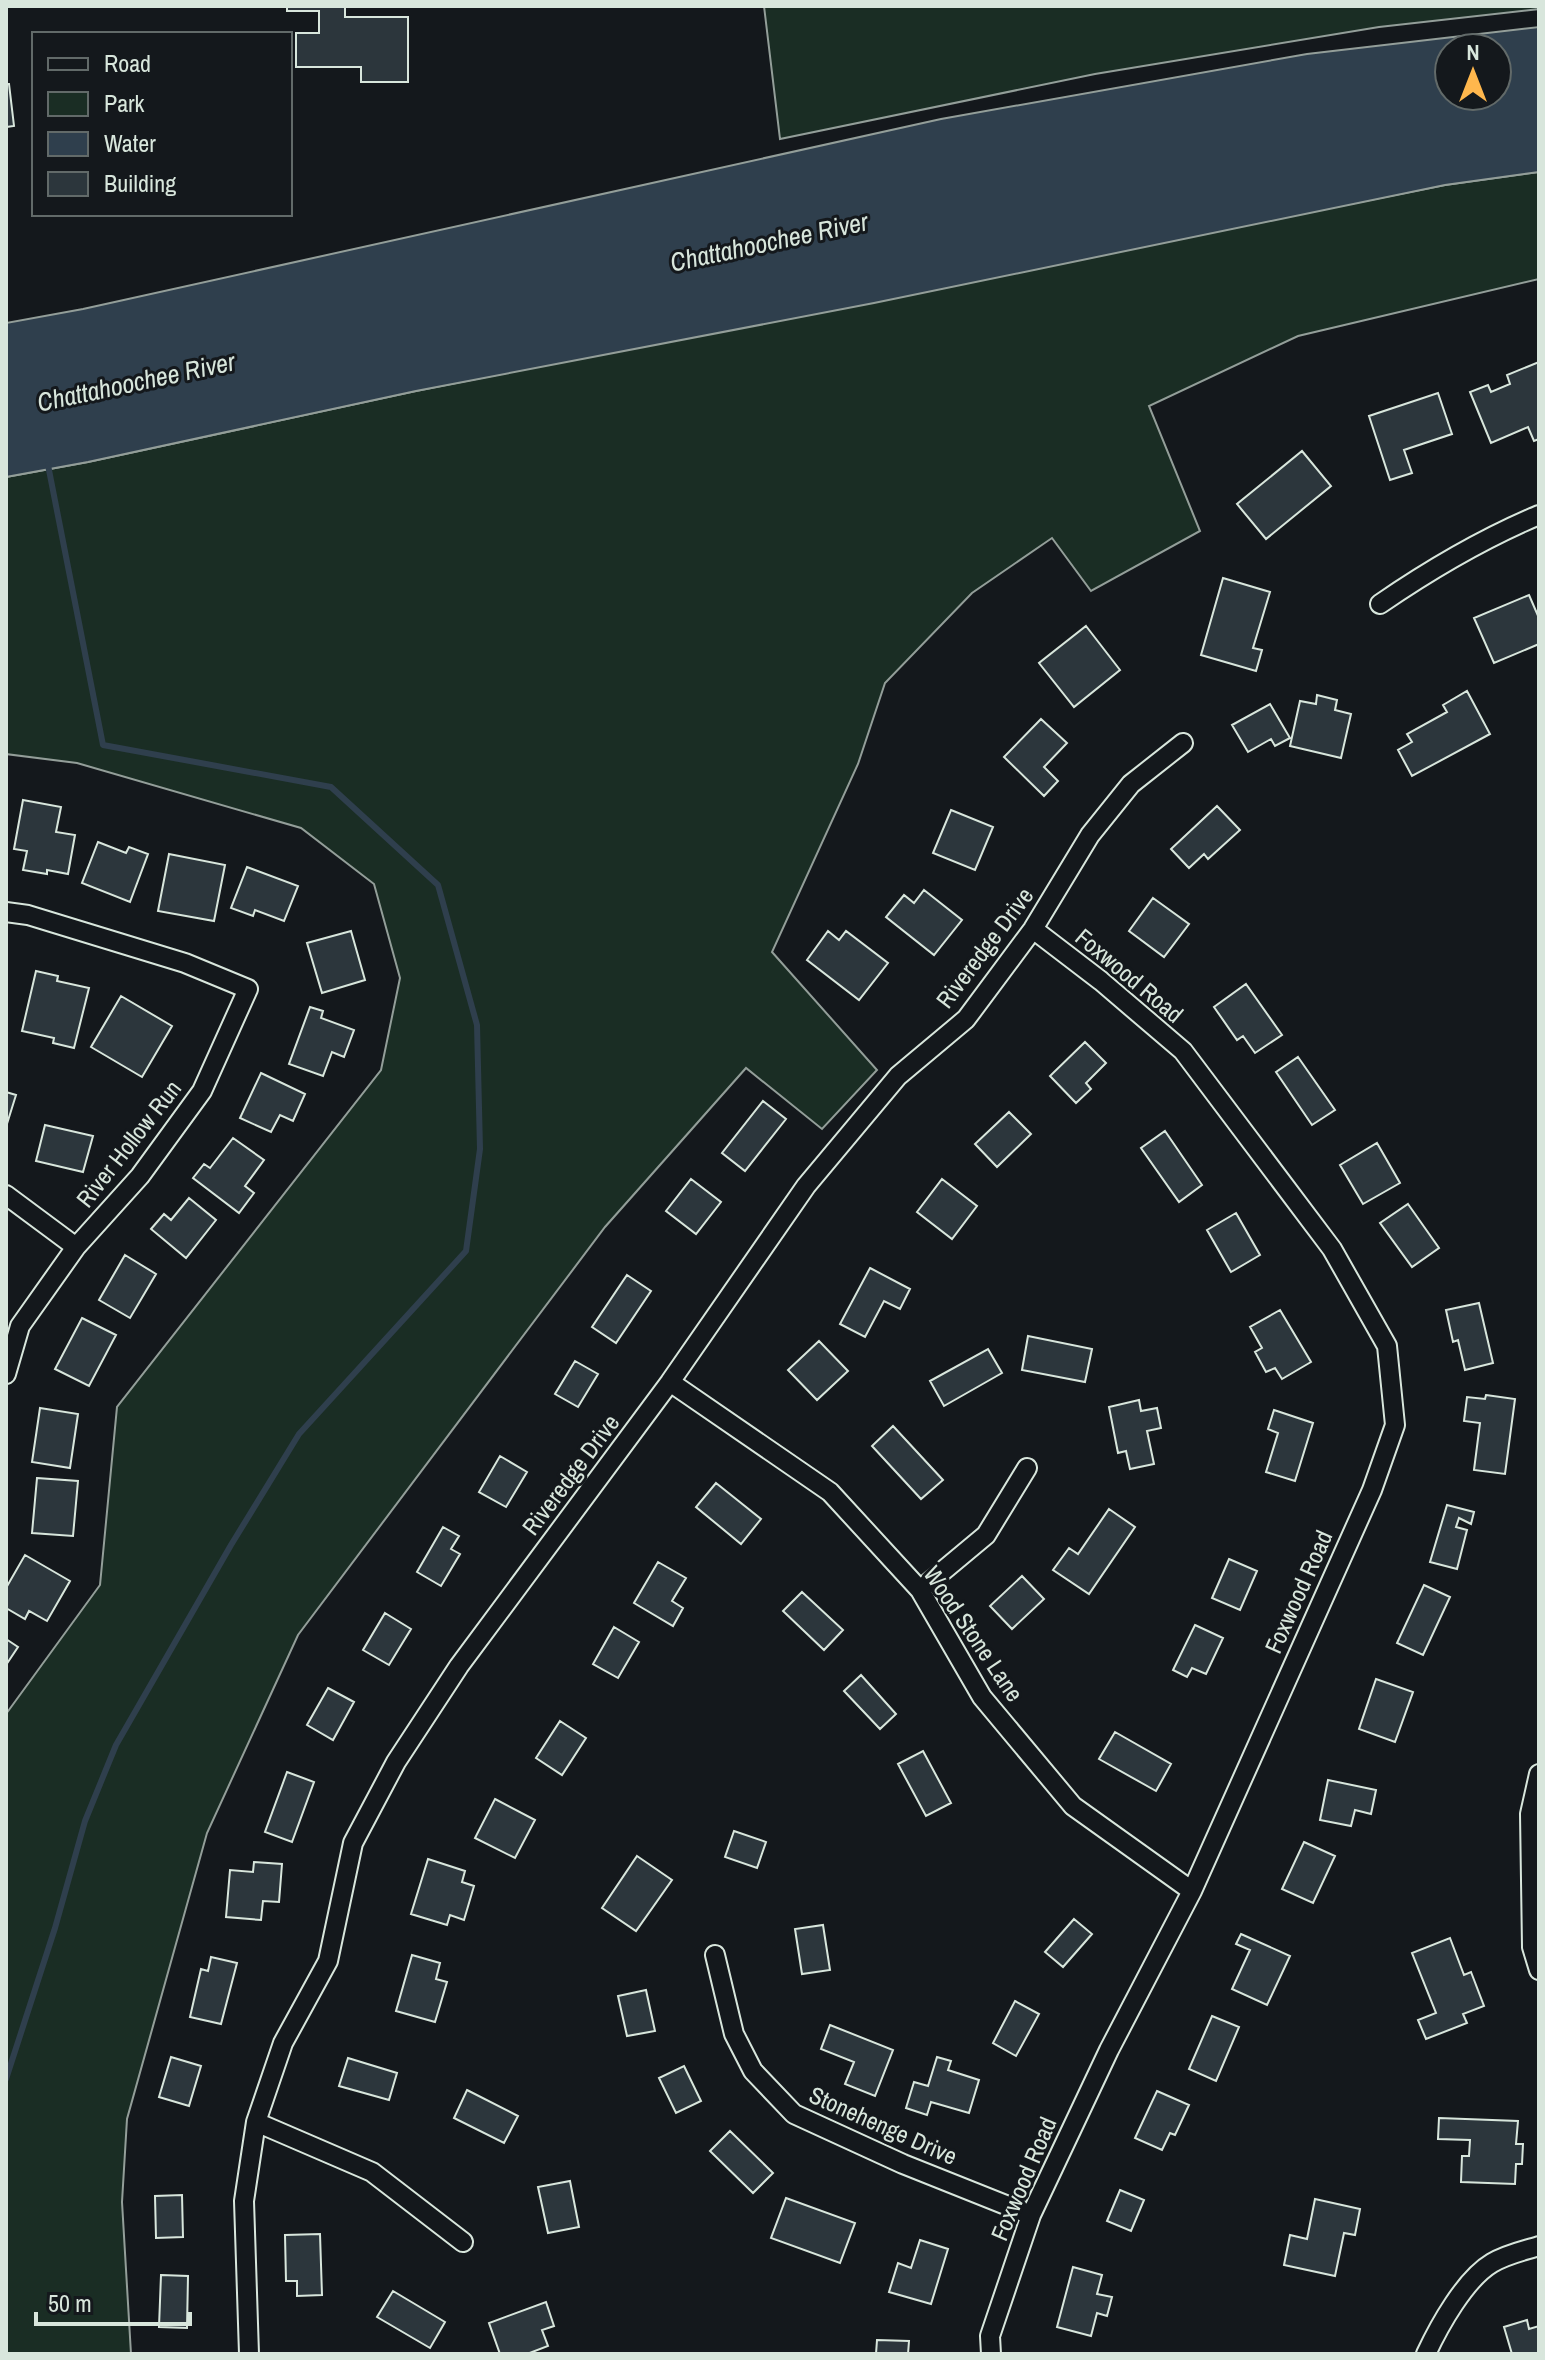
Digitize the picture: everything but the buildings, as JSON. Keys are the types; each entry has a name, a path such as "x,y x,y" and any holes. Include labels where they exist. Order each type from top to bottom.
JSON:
{"street":[{"path":"1380,604 1491,535 1539,515"},
{"name":"Riveredge Drive","path":"249,2354 244,2201 256,2122 283,2043 328,1961 353,1843 396,1762 459,1666 670,1382 806,1186 898,1076 966,1019 1033,929 1098,825 1131,784 1183,743"},
{"name":"River Hollow Run","path":"6,912 28,915 185,963 248,989 202,1091 140,1176 76,1247 20,1326 6,1374"},
{"name":"Foxwood Road","path":"991,2354 990,2336 1031,2215 1109,2050 1192,1891 1372,1490 1395,1425 1387,1346 1332,1249 1183,1051 1101,981 1033,929"},
{"path":"6,1195 76,1247"},
{"name":"Wood Stone Lane","path":"670,1382 830,1492 920,1590 982,1697 1073,1806 1192,1891"},
{"path":"920,1590 986,1535 1027,1468"},
{"path":"1539,1774 1530,1814 1532,1947 1539,1970"},
{"name":"Stonehenge Drive","path":"715,1955 734,2034 753,2071 794,2114 903,2164 1031,2215"},
{"path":"256,2122 372,2172 463,2242"},
{"path":"1426,2354 1438,2328 1465,2290 1488,2265 1509,2254 1539,2246"}],"green space":[{"path":"764,6 1539,6 1539,9 1379,27 1095,74 780,139"},
{"path":"1539,172 1539,279 1298,336 1149,406 1200,531 1091,591 1052,538 972,593 885,683 858,764 772,952 877,1070 822,1129 746,1068 605,1227 298,1635 207,1833 127,2119 122,2202 131,2354 6,2354 6,1714 100,1585 117,1407 381,1070 400,978 374,884 301,828 77,763 6,754 6,477 416,391 1445,185"}],"water":[{"name":"Chattahoochee River","path":"1539,27 1539,172 1445,185 874,303 416,391 6,477 6,323 83,309 941,119 1307,54 1433,39 1433,112 1513,112 1513,32 1496,32"}],"waterway":[{"path":"6,2079 55,1928 85,1821 116,1745 299,1434 466,1251 480,1149 477,1025 438,885 331,787 103,745 48,465"}]}
